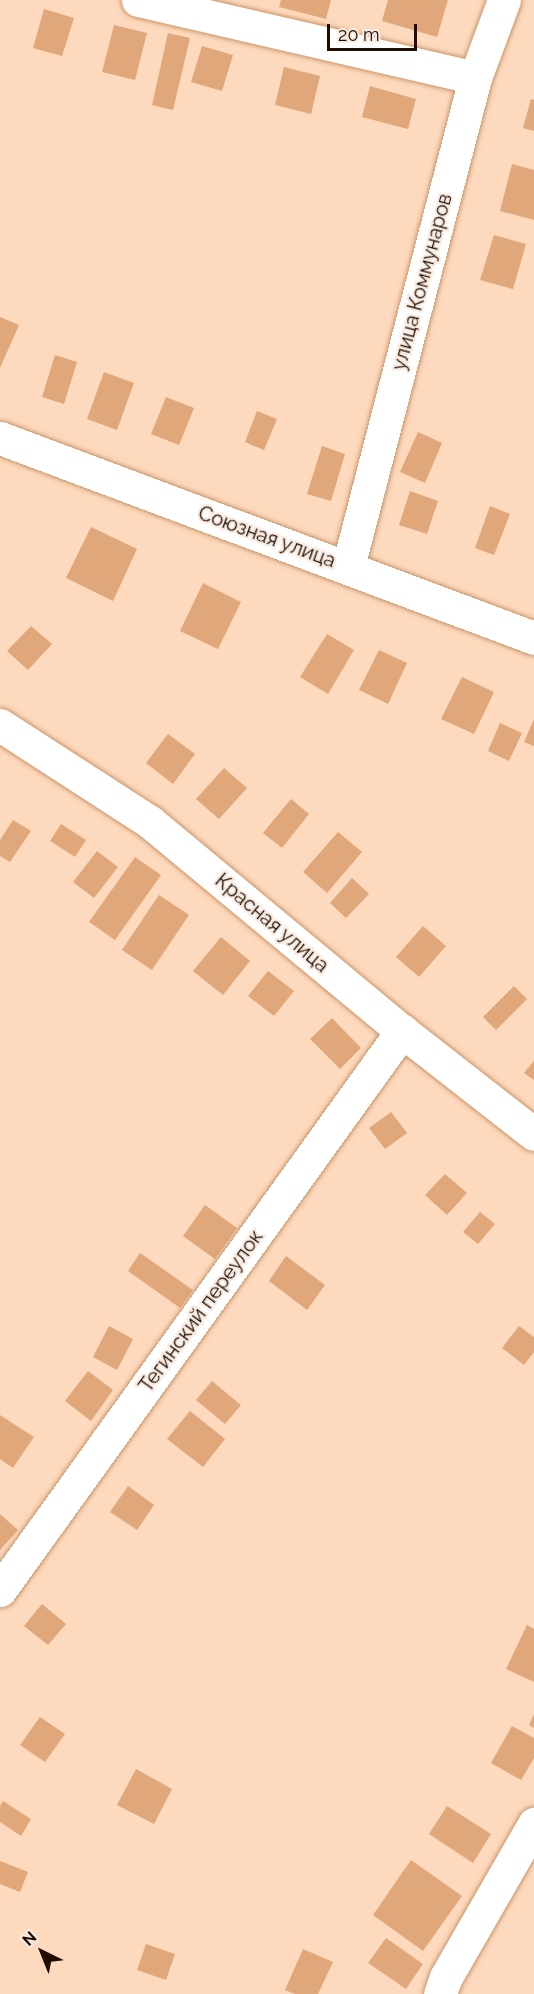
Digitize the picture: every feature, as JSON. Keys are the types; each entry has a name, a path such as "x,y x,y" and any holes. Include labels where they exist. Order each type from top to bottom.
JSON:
{"street":[{"path":"138,0 475,78"},
{"name":"улица Коммунаров","path":"348,567 475,78 504,0"},
{"name":"Союзная улица","path":"0,438 534,638"},
{"name":"Красная улица","path":"0,725 150,822 402,1031 534,1134"},
{"name":"Тегинский переулок","path":"0,1590 402,1031"},
{"path":"440,1994 446,1977 534,1824"}],"building":[{"path":"281,0 331,0 326,19 279,7"},
{"path":"388,0 448,0 437,37 382,21"},
{"path":"44,9 74,18 62,56 33,48"},
{"path":"114,25 147,33 135,80 102,72"},
{"path":"168,33 190,38 173,110 152,105"},
{"path":"202,46 233,55 222,91 191,82"},
{"path":"284,67 320,76 311,114 275,105"},
{"path":"370,86 416,99 408,129 362,117"},
{"path":"531,99 534,100 534,131 523,128"},
{"path":"512,164 534,170 534,220 500,211"},
{"path":"494,235 526,244 513,289 480,280"},
{"path":"0,317 19,325 0,368"},
{"path":"55,355 77,362 64,404 42,397"},
{"path":"104,372 134,383 117,430 87,419"},
{"path":"166,397 194,408 179,445 151,434"},
{"path":"257,411 277,419 264,450 245,442"},
{"path":"418,432 442,443 425,483 400,472"},
{"path":"322,446 345,454 331,501 307,494"},
{"path":"410,491 438,501 427,534 399,525"},
{"path":"490,506 510,514 494,555 475,548"},
{"path":"91,527 137,549 113,601 66,578"},
{"path":"203,583 241,602 218,649 180,631"},
{"path":"31,626 52,644 28,670 7,651"},
{"path":"327,634 354,650 328,694 300,677"},
{"path":"379,650 407,663 388,704 359,690"},
{"path":"462,677 494,692 474,734 441,719"},
{"path":"534,719 534,746 524,742"},
{"path":"500,723 522,733 509,761 488,751"},
{"path":"168,734 195,754 173,784 146,763"},
{"path":"224,768 247,788 219,819 196,799"},
{"path":"291,799 309,814 282,848 263,833"},
{"path":"13,820 31,831 10,862 0,856 0,840"},
{"path":"61,824 86,840 75,857 50,841"},
{"path":"338,832 362,852 327,893 303,872"},
{"path":"97,851 118,867 94,898 73,882"},
{"path":"135,857 161,875 115,940 89,922"},
{"path":"352,878 369,894 346,918 330,903"},
{"path":"159,895 189,915 152,970 122,950"},
{"path":"423,926 446,946 419,977 396,957"},
{"path":"221,937 250,961 223,995 193,971"},
{"path":"268,971 294,991 274,1016 248,996"},
{"path":"514,986 527,999 496,1030 483,1017"},
{"path":"332,1018 361,1048 340,1069 310,1039"},
{"path":"534,1061 534,1080 524,1073"},
{"path":"391,1112 407,1133 385,1149 369,1128"},
{"path":"445,1174 467,1193 447,1215 425,1195"},
{"path":"205,1205 237,1228 215,1259 183,1236"},
{"path":"480,1212 495,1224 478,1244 463,1232"},
{"path":"140,1253 193,1290 180,1308 128,1271"},
{"path":"286,1256 325,1285 307,1310 269,1281"},
{"path":"109,1326 133,1339 117,1370 93,1357"},
{"path":"519,1326 534,1337 534,1352 524,1365 502,1348"},
{"path":"88,1371 113,1390 91,1421 65,1401"},
{"path":"212,1381 241,1405 225,1424 196,1400"},
{"path":"190,1411 225,1439 203,1467 167,1439"},
{"path":"0,1415 34,1437 13,1468 0,1459"},
{"path":"128,1486 154,1505 137,1530 110,1512"},
{"path":"0,1514 18,1530 0,1550"},
{"path":"42,1604 66,1624 48,1645 24,1626"},
{"path":"527,1625 534,1629 534,1682 506,1669"},
{"path":"534,1714 534,1728 529,1725"},
{"path":"40,1717 65,1734 45,1762 20,1745"},
{"path":"512,1726 534,1738 534,1758 521,1780 491,1763"},
{"path":"136,1769 172,1789 154,1824 117,1805"},
{"path":"3,1801 31,1819 21,1836 0,1822 0,1806"},
{"path":"447,1806 491,1834 473,1863 429,1834"},
{"path":"411,1860 462,1896 423,1951 373,1915"},
{"path":"0,1861 28,1872 20,1892 0,1884"},
{"path":"386,1938 423,1964 406,1989 368,1963"},
{"path":"146,1944 175,1954 166,1980 137,1970"},
{"path":"303,1949 333,1962 318,1994 295,1994 285,1990"}]}
